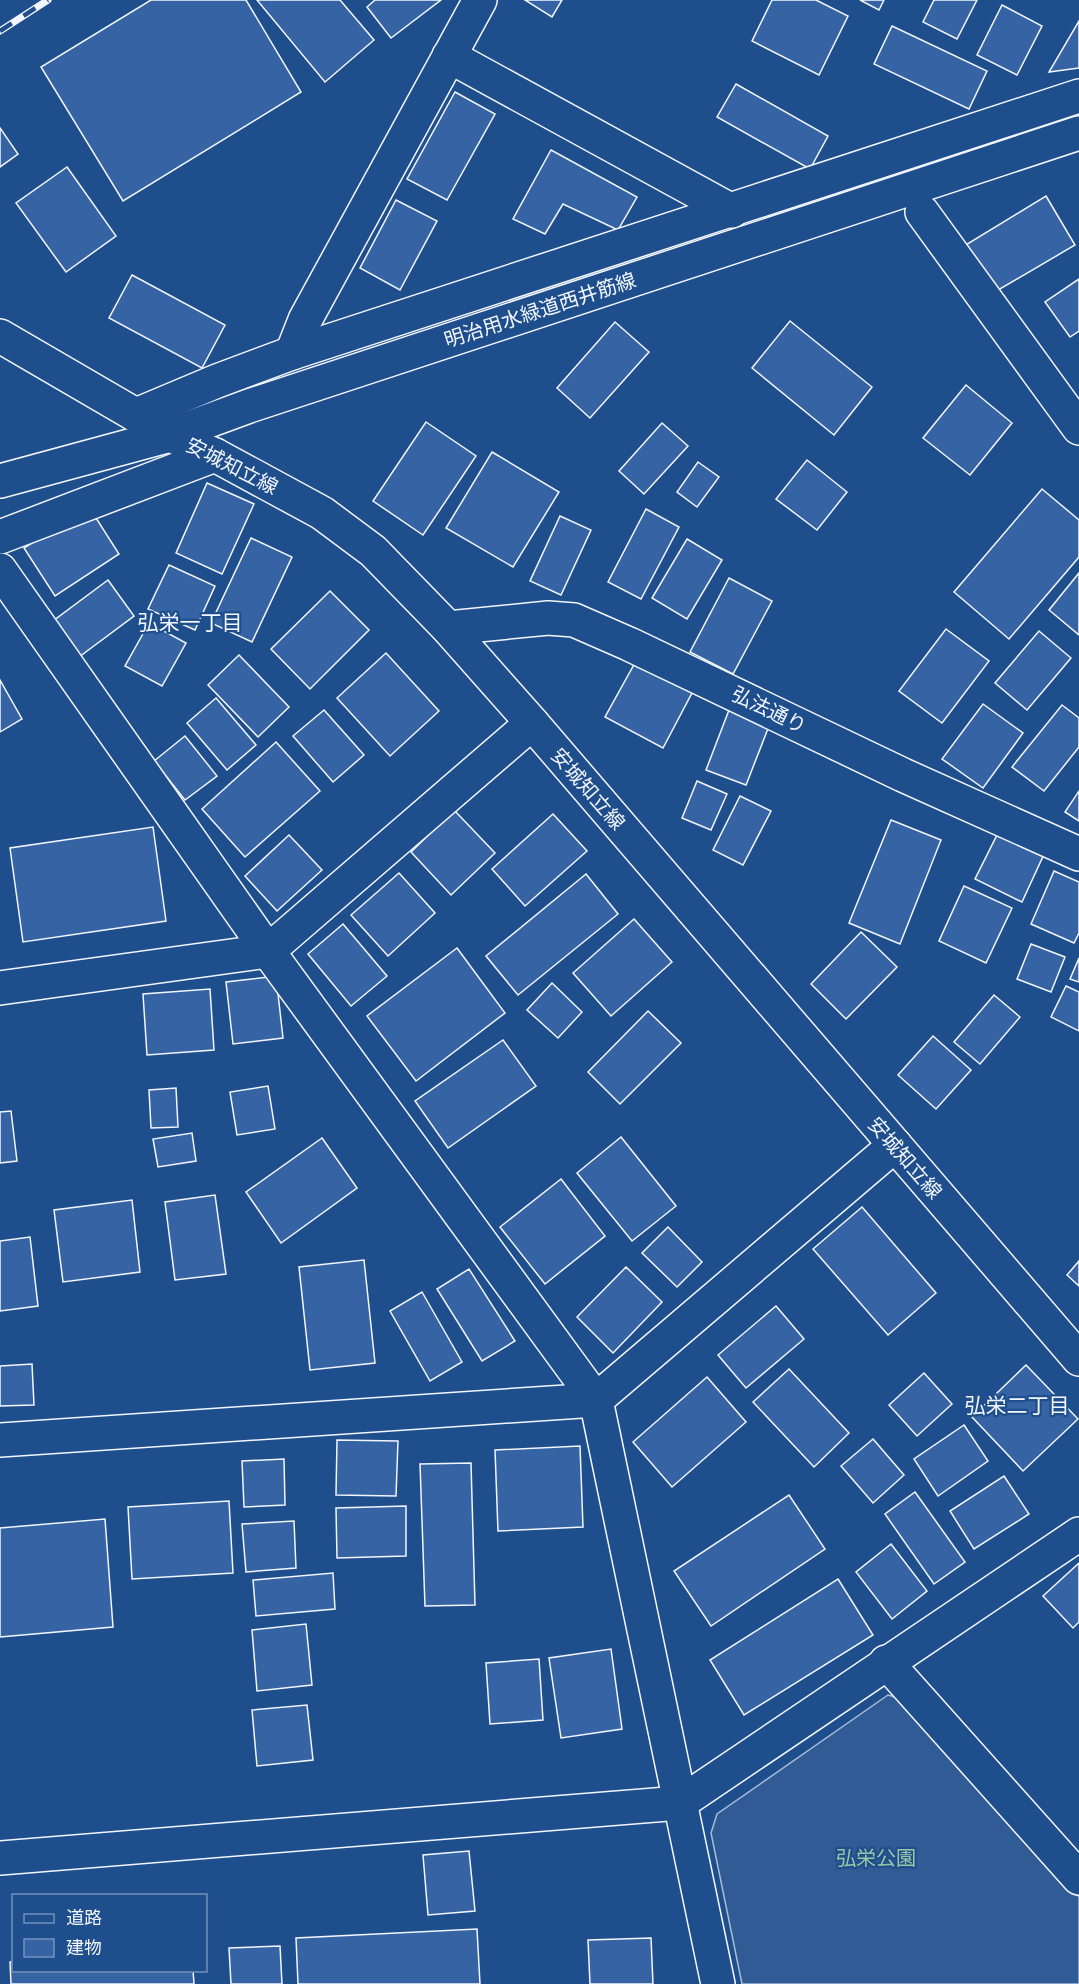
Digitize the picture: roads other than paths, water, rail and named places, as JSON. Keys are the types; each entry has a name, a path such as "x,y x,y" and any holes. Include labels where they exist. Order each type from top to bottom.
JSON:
{"street":[{"path":"292,353 305,320 480,0"},
{"path":"449,56 732,211"},
{"path":"136,415 292,353 1079,96"},
{"name":"明治用水緑道西井筋線","path":"0,481 170,435 260,402 1079,133"},
{"path":"922,212 1079,428"},
{"name":"安城知立線","path":"0,336 170,435 215,454 322,513 373,551 448,628 532,723 1079,1359"},
{"path":"0,537 215,454"},
{"path":"0,570 268,951 596,1401 718,1984"},
{"name":"弘法通り","path":"448,628 548,618 574,620 903,775 1079,854"},
{"path":"0,988 268,951 532,723"},
{"path":"0,1440 596,1401 895,1145"},
{"path":"0,1858 680,1803 1079,1534"},
{"path":"886,1662 1079,1878"}],"railway":[{"path":"0,31 48,0"}],"district":[{"name":"弘栄一丁目","path":"190,623"},
{"name":"弘栄二丁目","path":"1017,1406"}],"park label":[{"name":"弘栄公園","path":"876,1858"}]}
